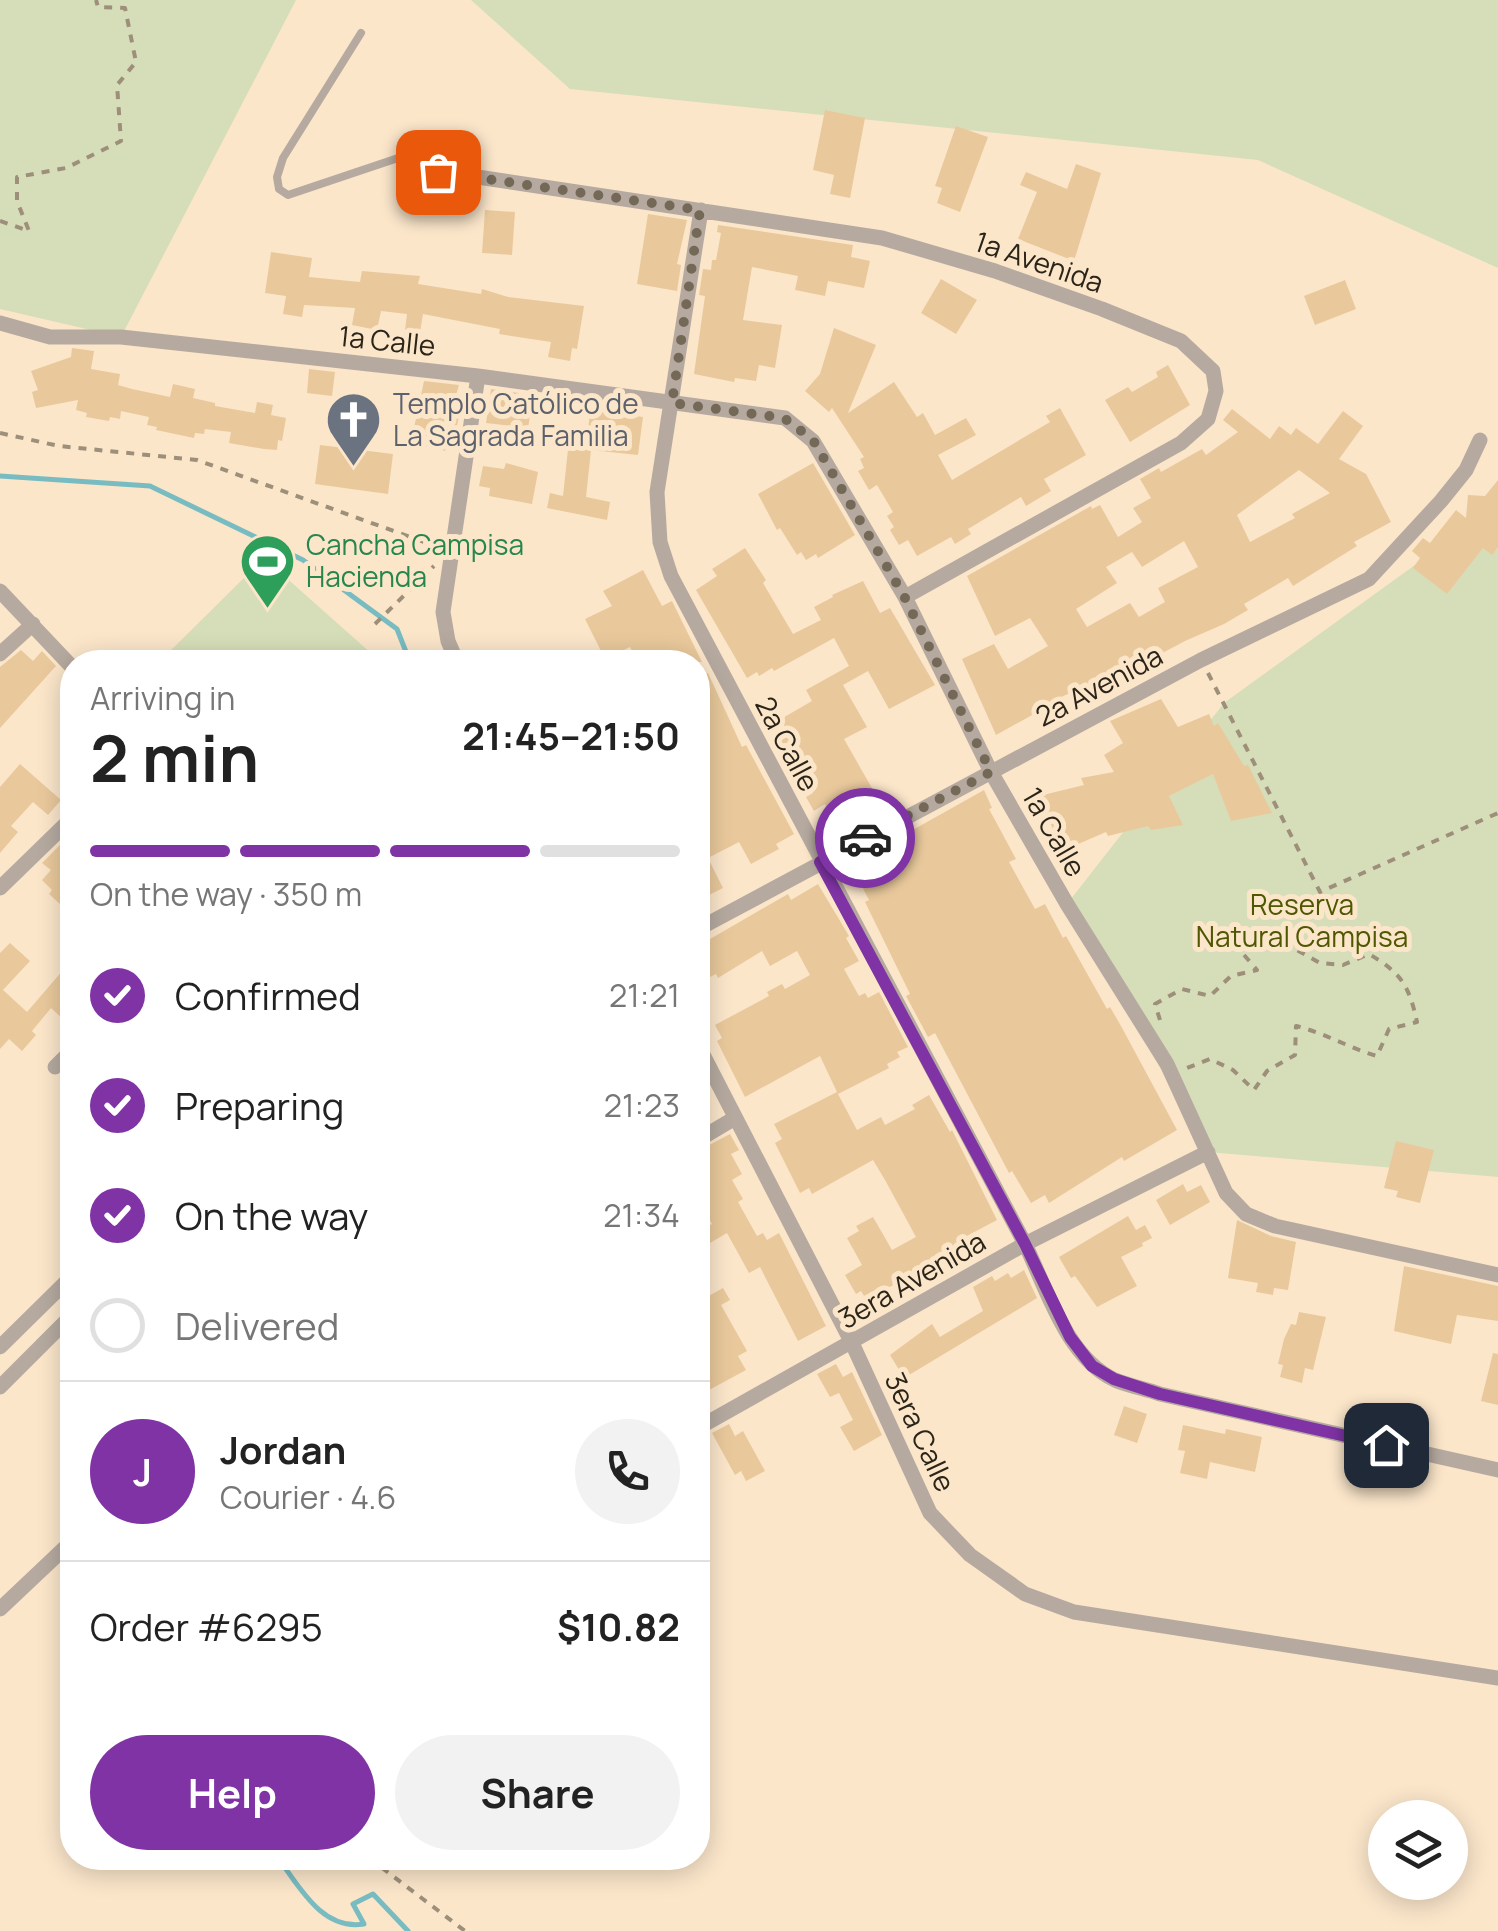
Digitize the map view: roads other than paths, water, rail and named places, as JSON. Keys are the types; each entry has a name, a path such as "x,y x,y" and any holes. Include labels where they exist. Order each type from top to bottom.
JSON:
{"street":[{"name":"1a Avenida","path":"438,172 882,238 995,271 1181,341 1213,371 1216,391 1208,419 1181,443 904,596"},
{"name":"2a Calle","path":"700,210 657,492 660,542 671,576 710,650"},
{"name":"1a Calle","path":"0,323 50,338 121,337 478,376 784,418 797,425 813,440 904,596 991,772 1172,1074 1226,1194 1246,1214 1274,1226 1498,1274"},
{"path":"452,650 443,612 478,376"},
{"name":"2a Avenida","path":"710,922 1201,660 1369,579 1466,470 1480,440"},
{"path":"0,591 60,654"},
{"path":"0,654 33,624"},
{"name":"2a Calle","path":"710,651 1025,1244 1070,1337 1092,1366 1114,1379 1160,1394 1498,1470"},
{"path":"0,888 60,830"},
{"path":"55,1067 60,1062"},
{"name":"3era Calle","path":"710,1068 852,1344 930,1513 970,1555 1025,1594 1074,1612 1498,1678"},
{"path":"710,1133 736,1118"},
{"name":"3era Avenida","path":"710,1421 1025,1244 1208,1152"},
{"path":"0,1347 60,1288"},
{"path":"32,1316 52,1336"},
{"path":"0,1387 60,1328"},
{"path":"0,1609 60,1552"}],"lane":[{"path":"361,34 283,158 277,177 279,190 288,195 410,154 438,172"}],"waterway":[{"path":"0,476 150,486 303,560 397,629 405,650"},
{"path":"287,1870 313,1904 336,1921 364,1924 353,1904 373,1894 408,1931"}],"place":[{"name":"Templo Católico de La Sagrada Familia","path":"354,469"},
{"name":"Cancha Campisa Hacienda","path":"267,610"}],"park label":[{"name":"Reserva Natural Campisa","path":"1302,921"}]}
